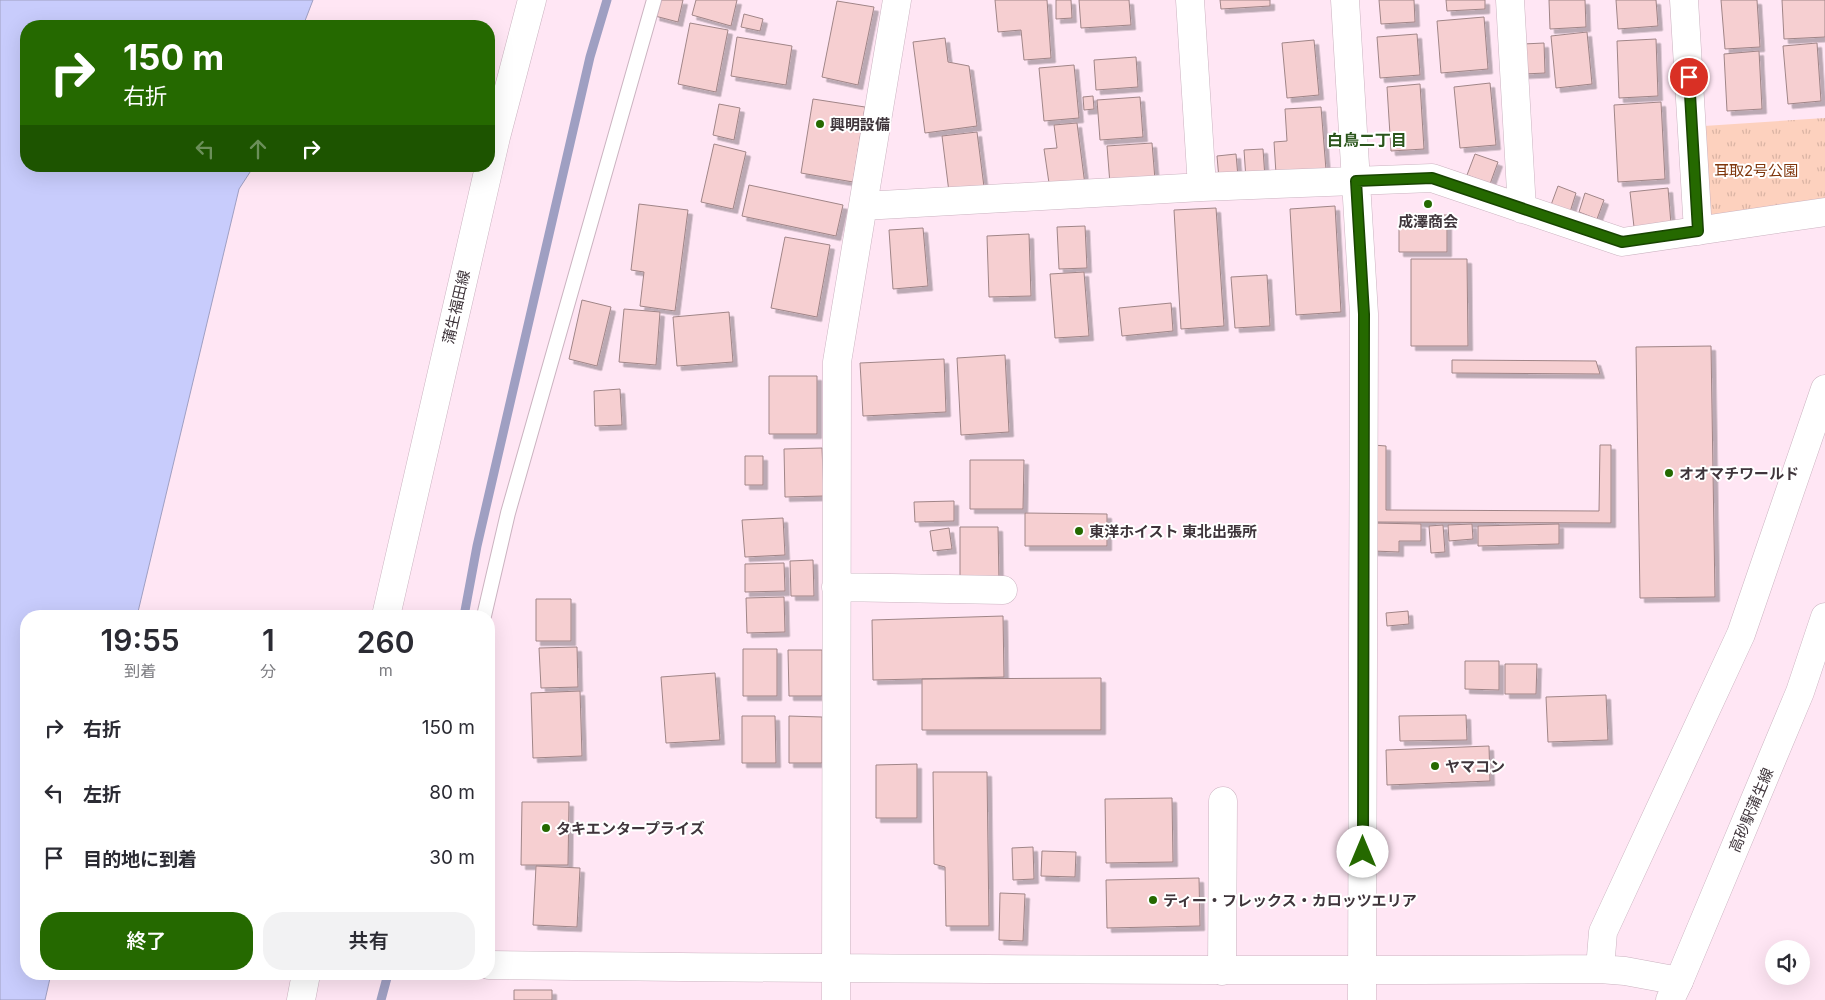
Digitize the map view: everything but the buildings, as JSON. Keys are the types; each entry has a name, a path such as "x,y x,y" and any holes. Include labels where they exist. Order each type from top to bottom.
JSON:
{"street":[{"name":"蒲生福田線","path":"495,139 532,0"},
{"path":"836,1000 837,362 897,0"},
{"path":"1190,0 1202,187"},
{"path":"1345,0 1364,314 1362,1000"},
{"path":"1510,0 1522,209"},
{"path":"1684,0 1698,231"},
{"name":"蒲生福田線","path":"387,610 487,172"},
{"path":"863,206 1202,187 1432,178 1622,242 1825,212"},
{"path":"1600,969 1603,932 1740,634 1825,389"},
{"path":"836,586 1003,590"},
{"name":"高砂駅蒲生線","path":"1675,991 1800,692 1825,617"},
{"path":"1222,971 1223,801"},
{"path":"495,965 1222,971 1600,969 1625,971 1675,991"},
{"path":"301,1000 305,980"}],"lane":[{"path":"485,610 508,513 654,0"}],"green space":[{"name":"耳取2号公園","path":"1825,118 1825,208 1711,224 1704,126"}],"water":[{"path":"0,0 313,0 305,20 20,20 20,172 250,172 239,189 138,610 20,610 20,980 50,980 45,1000 0,1000"}],"waterway":[{"path":"465,610 477,546 590,57 607,0"},
{"path":"381,1000 386,980"}],"place":[{"name":"興明設備","path":"820,124"},
{"name":"成澤商会","path":"1428,204"},
{"name":"オオマチワールド","path":"1669,473"},
{"name":"東洋ホイスト 東北出張所","path":"1079,531"},
{"name":"ヤマコン","path":"1435,766"},
{"name":"タキエンタープライズ","path":"546,828"},
{"name":"ティー・フレックス・カロッツエリア","path":"1153,900"}],"district":[{"name":"白鳥二丁目","path":"1367,140"}],"route":[{"path":"1363,852 1364,314 1356,181 1432,178 1622,242 1698,231 1689,77"}]}
